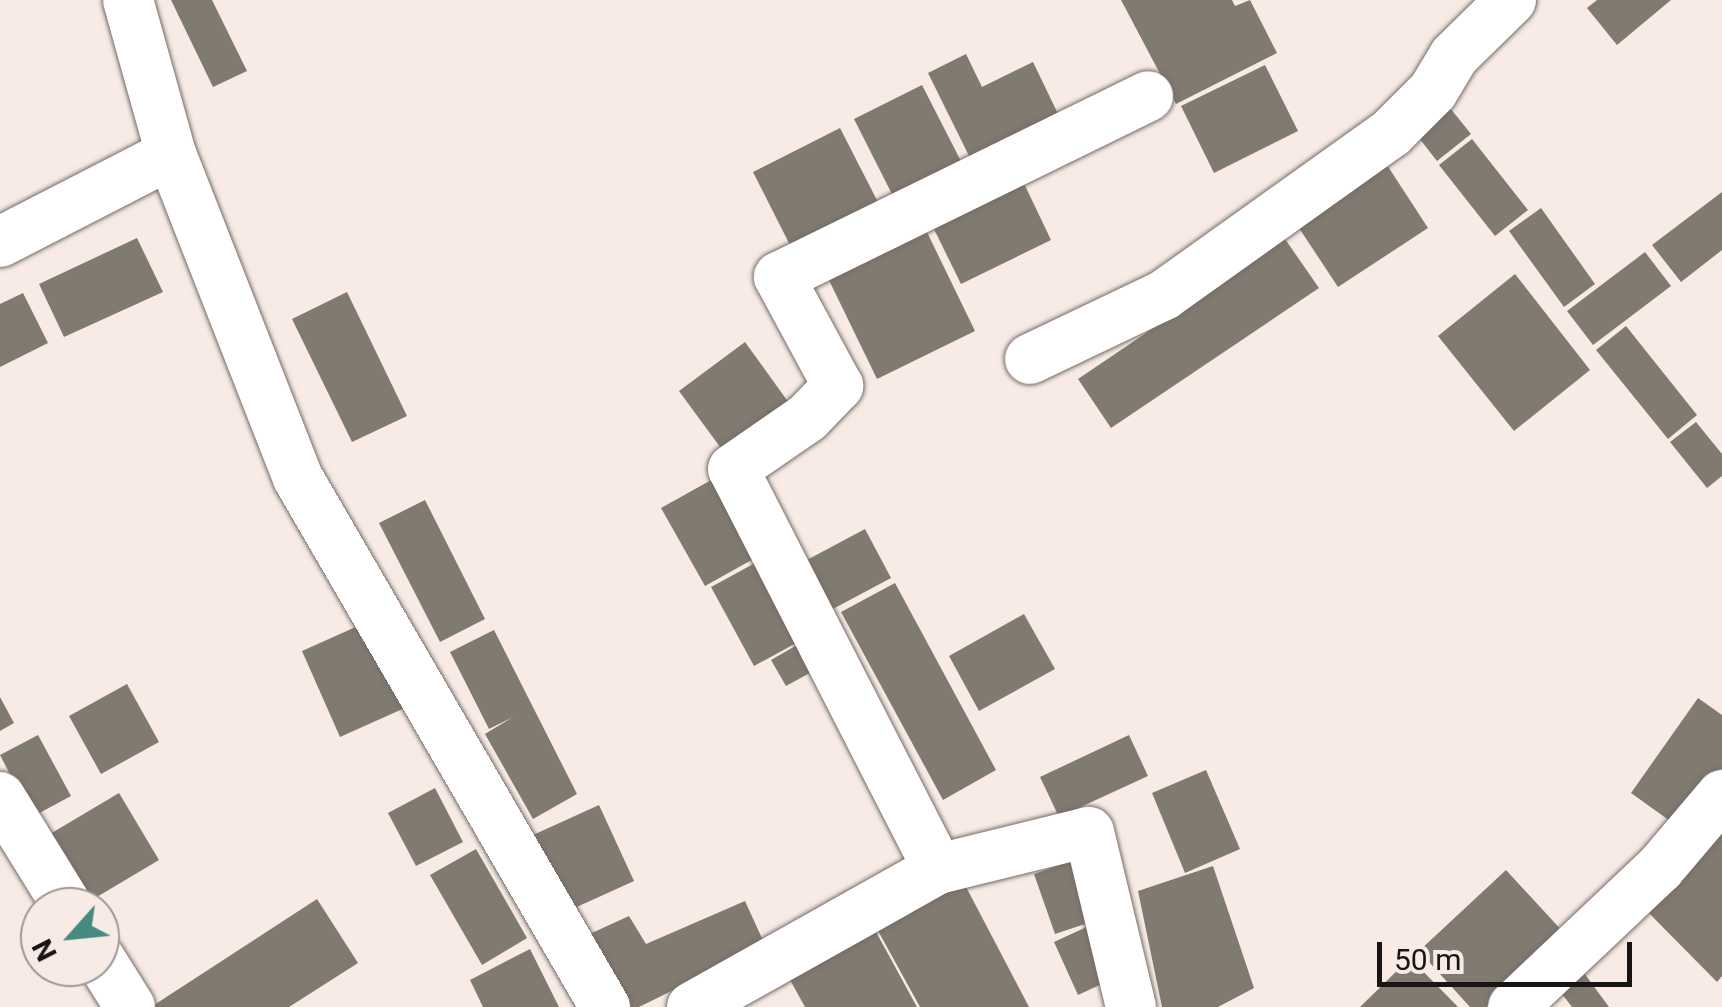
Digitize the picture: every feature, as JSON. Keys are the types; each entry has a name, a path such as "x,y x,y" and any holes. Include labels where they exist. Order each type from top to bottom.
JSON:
{"street":[{"path":"128,0 170,154 298,478 604,1007"},
{"path":"1030,360 1164,295 1391,133 1432,91 1454,56 1511,0"},
{"path":"938,869 732,469 807,418 838,386 779,277 1148,96"},
{"path":"0,242 170,154"},
{"path":"1513,1007 1660,868 1722,795"},
{"path":"0,797 56,887"},
{"path":"692,1007 938,869 1088,832 1131,1007"}],"building":[{"path":"171,0 212,0 247,71 213,87"},
{"path":"1121,0 1232,0 1235,6 1250,0 1277,53 1176,104"},
{"path":"1597,0 1671,0 1617,45 1587,8"},
{"path":"966,54 982,87 1033,62 1061,120 973,164 928,73"},
{"path":"1265,65 1298,131 1214,173 1181,106"},
{"path":"922,85 966,171 898,206 854,119"},
{"path":"1442,98 1471,134 1437,161 1408,124"},
{"path":"840,128 883,212 796,257 753,172"},
{"path":"1472,139 1528,210 1495,236 1439,165"},
{"path":"1387,165 1428,228 1338,287 1297,225"},
{"path":"1020,175 1051,240 961,284 929,219"},
{"path":"1722,192 1722,250 1681,282 1652,245"},
{"path":"1541,208 1595,284 1564,307 1509,231"},
{"path":"924,226 975,331 877,379 826,274"},
{"path":"137,238 163,292 64,337 39,284"},
{"path":"1285,239 1319,288 1111,428 1078,379"},
{"path":"1645,252 1671,286 1593,345 1567,311"},
{"path":"1515,274 1590,370 1514,431 1438,336"},
{"path":"347,292 407,416 352,442 292,319"},
{"path":"23,293 48,343 0,367 0,304"},
{"path":"1626,326 1697,415 1668,439 1596,350"},
{"path":"745,342 789,403 723,451 679,391"},
{"path":"1696,422 1722,454 1722,476 1707,488 1670,442"},
{"path":"713,479 757,557 705,586 661,508"},
{"path":"425,500 485,619 440,642 379,523"},
{"path":"865,529 891,578 831,610 805,561"},
{"path":"757,562 800,641 754,666 711,587"},
{"path":"895,583 996,770 943,800 841,612"},
{"path":"1024,614 1055,669 979,711 949,656"},
{"path":"369,621 407,707 340,737 302,651"},
{"path":"494,630 577,794 533,819 485,734 513,717 489,729 450,652"},
{"path":"804,641 819,668 786,686 771,660"},
{"path":"127,684 159,742 101,774 69,716"},
{"path":"0,697 14,723 0,731"},
{"path":"1698,698 1722,715 1722,777 1684,831 1631,793"},
{"path":"38,735 71,796 32,817 0,755"},
{"path":"1129,735 1148,776 1059,817 1040,777"},
{"path":"1206,770 1240,849 1185,873 1152,793"},
{"path":"435,788 463,842 416,866 388,813"},
{"path":"119,793 159,860 114,887 75,887 45,837"},
{"path":"599,805 634,881 568,911 533,835"},
{"path":"1722,831 1722,976 1717,982 1637,901"},
{"path":"476,849 527,938 482,965 430,875"},
{"path":"1071,861 1094,921 1055,934 1034,874"},
{"path":"1213,866 1254,988 1218,1007 1162,1007 1138,891"},
{"path":"1506,870 1565,934 1487,1007 1470,1007 1419,951"},
{"path":"964,883 1029,1007 920,1007 877,929"},
{"path":"317,899 358,963 289,1007 151,1007"},
{"path":"745,901 765,945 639,1007 624,1007 583,937 629,916 646,944"},
{"path":"1093,924 1117,977 1078,995 1054,942"},
{"path":"875,930 917,1007 805,1007 789,978"},
{"path":"530,949 559,1007 483,1007 470,980"},
{"path":"1410,958 1458,1007 1360,1007"},
{"path":"1576,962 1609,1007 1572,1007 1552,981"}]}
